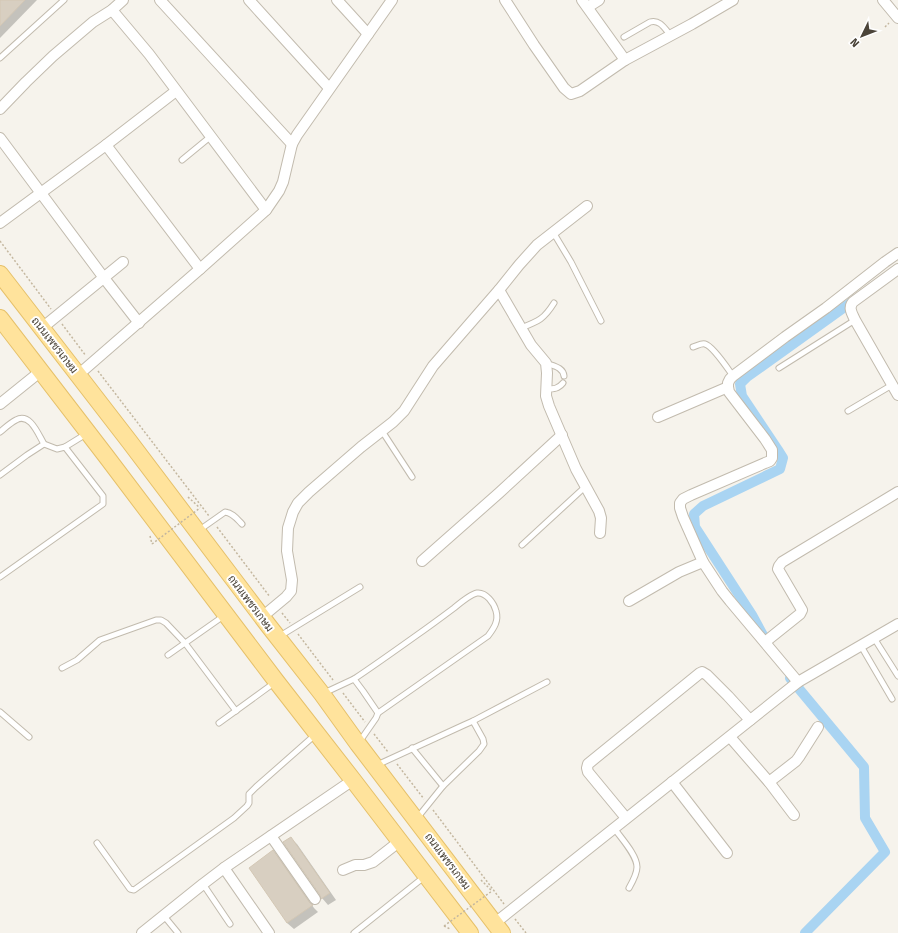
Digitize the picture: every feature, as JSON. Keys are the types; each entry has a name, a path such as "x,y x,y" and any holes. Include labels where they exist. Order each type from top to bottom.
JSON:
{"main road":[{"name":"ถนนเพชรเกษม","path":"0,274 129,440 499,928"},
{"path":"0,318 470,933"}],"street":[{"path":"0,109 53,56 93,22 112,10 123,0"},
{"path":"160,0 292,144"},
{"path":"249,0 329,88"},
{"path":"337,0 368,34"},
{"path":"78,375 266,210 279,192 292,144 297,135 392,0"},
{"path":"505,0 564,88 571,94 580,91 625,60 671,36 733,0"},
{"path":"599,0 585,4 625,60"},
{"path":"883,0 898,18"},
{"path":"112,10 149,54 266,210"},
{"path":"0,223 176,92"},
{"path":"0,138 139,323"},
{"path":"106,145 200,269"},
{"path":"262,617 291,591 292,580 287,551 288,528 293,512 298,503 404,412 433,366 519,265 537,245 587,206"},
{"path":"796,684 765,642 722,591 703,562 683,517 680,503 683,499 691,495 770,461 772,458 772,450 765,439 729,392 728,387 730,379 898,253"},
{"path":"42,328 123,262"},
{"path":"898,269 850,305 855,320 898,395"},
{"path":"499,290 531,345 546,363 546,396 549,406 576,469 599,512 601,518 600,534"},
{"path":"0,404 41,371"},
{"path":"658,417 728,387"},
{"path":"422,561 562,435"},
{"path":"765,642 800,614 802,610 778,569 782,562 898,492"},
{"path":"629,601 679,572 703,562"},
{"path":"499,928 510,912 796,684 898,624"},
{"path":"626,818 588,772 588,764 700,673 702,672 707,675 750,720"},
{"path":"769,782 796,761 818,726"},
{"path":"730,737 769,782 794,815"},
{"path":"142,933 224,868 353,780"},
{"path":"672,782 726,853"},
{"path":"271,836 315,899"},
{"path":"343,870 349,867 364,866 373,862 400,841"},
{"path":"224,868 269,933"}],"lane":[{"path":"0,58 64,0"},
{"path":"624,37 654,21 663,26 671,36"},
{"path":"182,160 210,137"},
{"path":"553,232 571,262 601,321"},
{"path":"521,328 541,319 548,313 554,302"},
{"path":"779,368 855,320"},
{"path":"693,348 704,344 708,346 714,351 733,376"},
{"path":"546,363 561,370 564,373 564,376"},
{"path":"546,389 555,389 560,387 563,383"},
{"path":"848,411 892,385"},
{"path":"0,432 16,419 24,418 33,426 44,444 57,449 65,447 88,433"},
{"path":"382,431 412,477"},
{"path":"0,475 44,444"},
{"path":"0,577 103,504 103,496 65,447"},
{"path":"522,545 586,486"},
{"path":"198,532 225,512 229,512 242,524"},
{"path":"278,638 360,587"},
{"path":"322,694 354,679 417,636 475,593 481,593 487,596 496,611 497,622 488,636 378,713 358,744"},
{"path":"168,655 226,615"},
{"path":"62,668 77,660 100,640 156,620 161,620 166,623 185,643 236,711"},
{"path":"874,638 898,676"},
{"path":"861,646 892,699"},
{"path":"354,679 364,691 378,713"},
{"path":"219,723 276,681"},
{"path":"375,766 412,748 473,722 547,682"},
{"path":"0,712 29,738"},
{"path":"416,820 443,786 479,751 484,744 483,738 473,722"},
{"path":"97,842 130,889 132,890 138,888 234,818 249,803 249,794 317,733"},
{"path":"412,748 443,786"},
{"path":"614,828 636,860 636,875 629,888"},
{"path":"354,933 426,875"},
{"path":"203,884 230,924"},
{"path":"164,916 178,933"}],"path":[{"path":"0,241 526,933"},
{"path":"152,544 200,508 188,496"},
{"path":"444,926 492,891 481,880"}],"building":[{"path":"0,0 25,0 0,26"},
{"path":"291,837 330,893 321,899 320,895 283,842"},
{"path":"273,850 310,903 313,905 287,923 249,868"}],"waterway":[{"path":"764,637 752,615 695,527 694,514 703,506 780,469 783,458 742,396 740,384 747,377 856,299"},
{"path":"790,678 864,767 865,818 885,852 805,933"}]}
